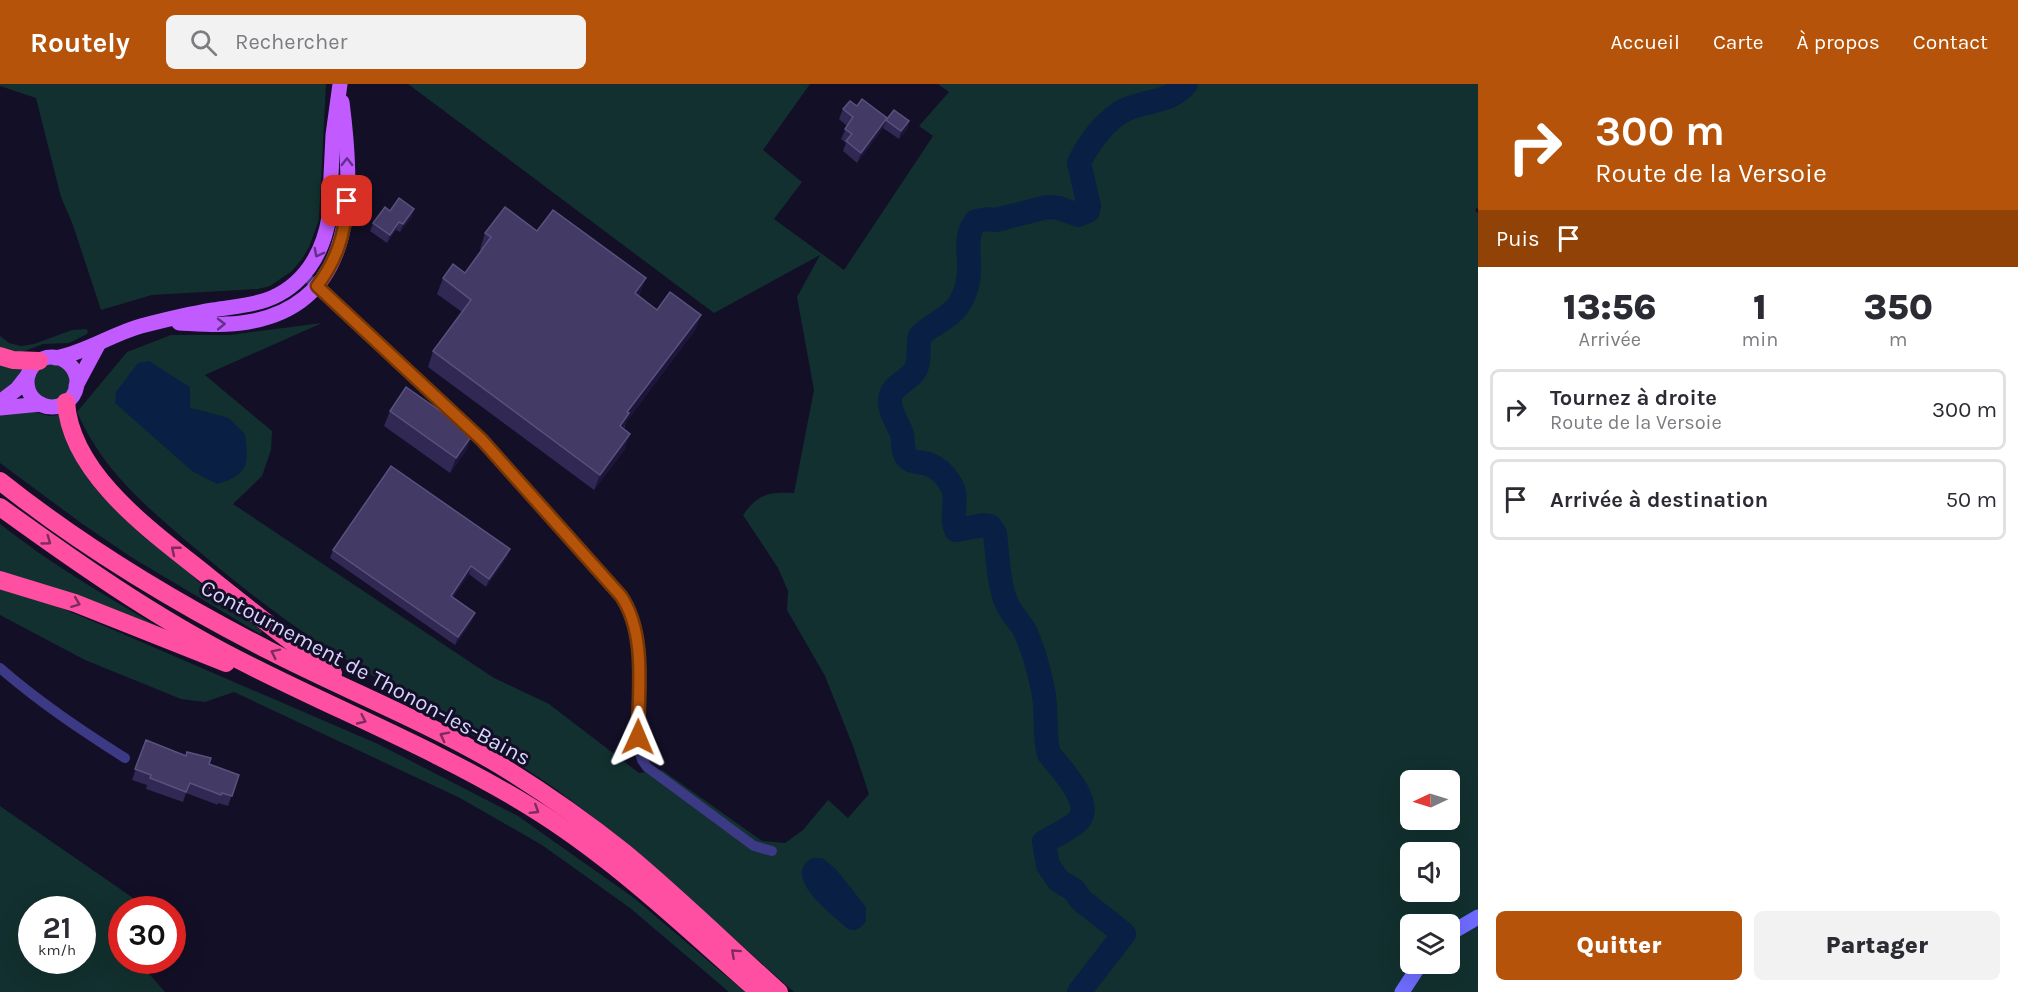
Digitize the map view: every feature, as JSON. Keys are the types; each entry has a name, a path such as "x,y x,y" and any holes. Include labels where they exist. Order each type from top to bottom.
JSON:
{"highway":[{"path":"0,356 41,365"},
{"path":"66,402 70,426 87,459 110,491 132,514 287,640 366,697"},
{"name":"Contournement de Thonon-les-Bains","path":"0,481 88,544 158,589 271,652 496,763 580,819 626,854 779,992"},
{"name":"Contournement de Thonon-les-Bains","path":"0,507 78,564 170,622 235,658 478,776 567,831 614,865 759,992"},
{"path":"0,579 75,603 164,640 309,695"}],"main road":[{"path":"0,402 41,365 98,345 121,332 265,300 285,291 304,274 318,255 327,231 334,123 340,84"},
{"path":"163,322 226,324 260,319 291,307 317,286 336,256 346,221 347,140 340,84"},
{"path":"0,408 41,404 56,407 66,402 73,395 98,345"},
{"path":"41,365 71,367 76,386"},
{"path":"41,365 27,387 41,404"}],"street":[{"path":"304,274 482,440 625,602 637,634 638,737 640,753 647,767 754,846 772,851"},
{"path":"0,668 67,721 125,758"},
{"path":"1460,928 1478,917"},
{"path":"1402,992 1414,974"}],"green space":[{"path":"0,84 326,84 319,220 309,247 292,271 270,286 258,289 152,295 101,310 73,225 61,197 36,98 0,86"},
{"path":"408,84 810,84 763,150 802,182 774,219 844,270 933,136 919,126 949,92 938,84 1478,84 1478,207 1475,210 1478,213 1478,992 794,992 641,856 577,805 489,746 321,644 234,580 168,525 123,482 98,450 77,412 127,352 171,335 230,335 322,323 205,375 272,431 271,450 262,476 233,504 494,678 549,704 639,773 662,770 762,841 785,843 803,830 828,800 848,818 869,794 825,676 787,610 788,591 778,568 743,515 754,502 765,495 794,493 814,390 797,297 820,255 714,313","holes":["116,392 189,400 189,408 229,418"]},
{"path":"86,329 87,334 69,343 43,344 22,352 8,351 0,347 0,336 9,343 21,346 34,344 72,330"},
{"path":"0,363 24,366 16,382 0,394"},
{"path":"52,364 64,370 70,382 64,394 52,400 40,394 34,382 40,370"},
{"path":"33,411 49,416 59,415 151,535 202,585 262,631 260,634 131,557 0,463 0,415"},
{"path":"0,524 61,568 169,633 0,575"},
{"path":"0,589 44,601 378,744 518,816 634,898 745,992 729,992 630,908 542,845 460,798 234,692 205,702 181,699 85,660 0,615"},
{"path":"0,806 130,896 108,896 108,974 149,974 165,992 0,992"}],"water":[{"path":"149,361 190,387 190,408 229,418 245,434 247,453 245,467 235,477 217,484 192,471 115,403 116,392 138,363"},
{"path":"812,858 822,858 835,868 866,907 866,921 858,929 848,929 812,895 805,885 802,875 804,866"}],"building":[{"path":"862,99 887,118 861,153 846,141 852,134 845,129 853,117 843,109 850,101 857,106"},
{"path":"894,110 909,121 901,131 886,120"},
{"path":"399,198 414,209 403,224 399,222 390,235 373,223 385,207 390,211"},
{"path":"505,207 537,231 553,210 646,278 635,293 657,310 670,292 701,315 627,412 629,413 620,426 630,434 600,475 433,351 471,300 443,278 453,264 465,273 491,237 485,233"},
{"path":"406,387 473,434 456,458 390,411"},
{"path":"391,466 510,549 489,579 471,566 451,596 475,613 458,637 333,550"},
{"path":"146,740 186,756 187,752 211,758 209,764 239,775 232,796 222,793 221,795 190,783 186,792 150,778 151,775 135,769"}],"waterway":[{"path":"1079,992 1124,934 1081,900 1074,890 1058,880 1048,865 1044,842 1077,822 1082,815 1082,806 1075,787 1049,754 1040,675 1024,629 1005,598 1000,580 995,534 990,526 984,525 956,530 954,525 955,499 951,485 936,468 907,458 902,434 891,410 890,400 895,388 916,368 920,336 951,313 962,299 969,275 970,232 976,221 996,220 1047,207 1059,208 1078,215 1088,211 1089,206 1079,163 1098,133 1111,119 1125,110 1164,99 1179,91 1186,84"}],"route":[{"path":"347,201 342,240 336,256 317,286 482,440 621,596 633,619 637,634 638,737"}]}
